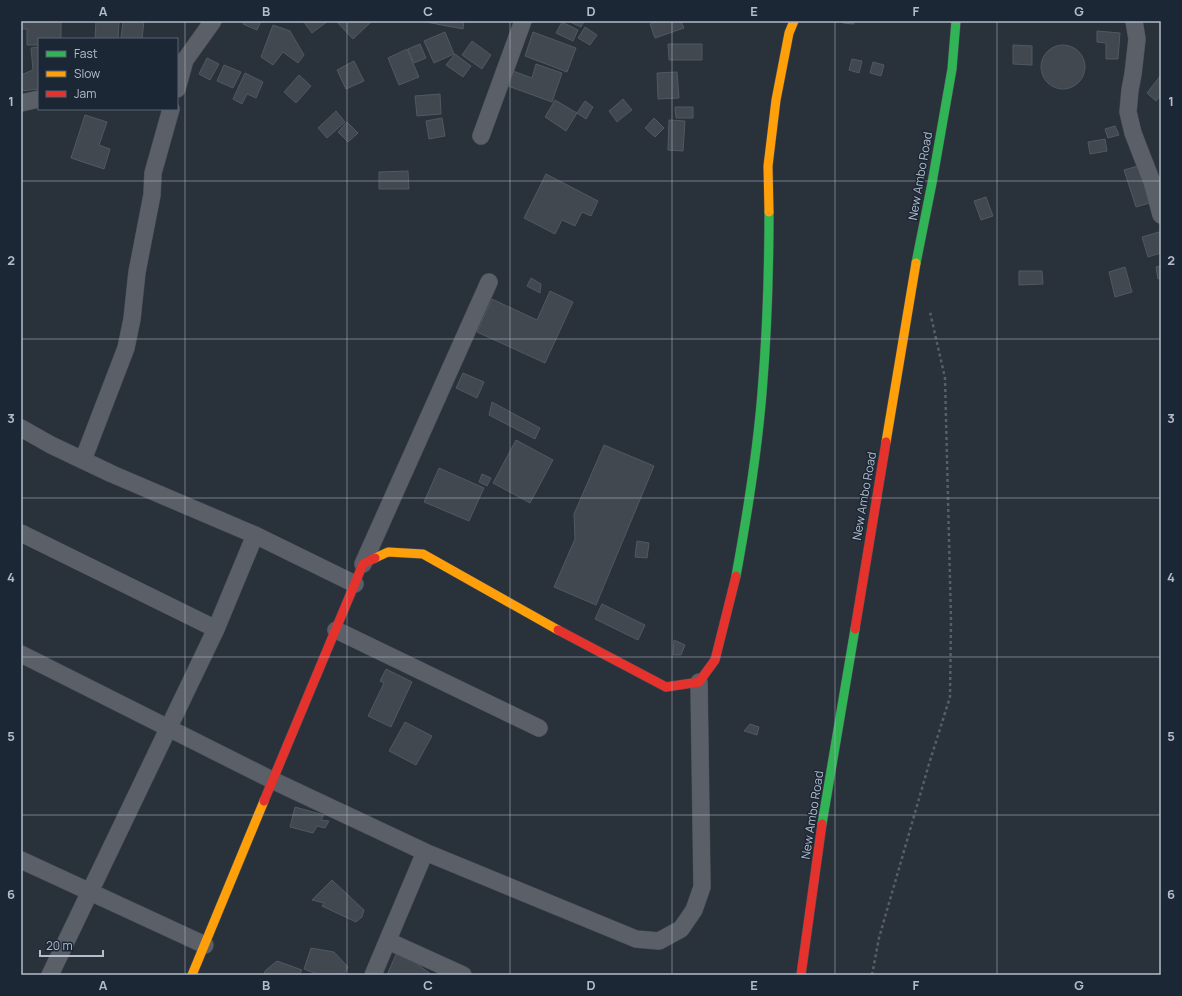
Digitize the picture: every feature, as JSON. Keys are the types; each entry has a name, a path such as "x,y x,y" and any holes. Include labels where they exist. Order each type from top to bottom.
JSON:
{"main road":[{"path":"192,975 363,564 388,552 423,554 542,621 666,687 699,682 715,660 736,576 752,480 762,387 769,250 768,166 776,100 790,33 794,21"},
{"name":"New Ambo Road","path":"801,975 819,841 837,733 915,268 952,70 956,21"}],"street":[{"path":"178,82 181,61 213,21"},
{"path":"481,136 523,21"},
{"path":"1134,21 1137,39 1128,112 1152,182 1161,215"},
{"path":"21,103 38,99"},
{"path":"83,460 126,348 132,319 137,272 152,195 153,173 171,110"},
{"path":"363,564 489,282"},
{"path":"21,428 112,474 255,534 355,584"},
{"path":"21,533 216,629"},
{"path":"50,975 216,629 255,534"},
{"path":"336,630 539,728"},
{"path":"21,654 274,781 425,852 636,939 659,941 681,929 694,910 702,887 699,682"},
{"path":"373,975 425,852"},
{"path":"21,860 205,945"},
{"path":"388,941 463,975"}],"path":[{"path":"872,975 885,916 950,697 951,620 945,378 933,320 928,305"}],"building":[{"path":"21,21 61,21 61,38 38,38 38,45 27,45 27,29 21,29"},
{"path":"96,21 119,21 118,38 95,38"},
{"path":"123,21 144,21 142,38 121,38"},
{"path":"244,21 261,21 257,30 243,24"},
{"path":"303,21 328,21 312,33"},
{"path":"372,21 353,39 337,22"},
{"path":"421,21 464,21 463,29"},
{"path":"568,21 584,21 581,27"},
{"path":"658,21 681,21 684,28 655,38 650,24"},
{"path":"843,21 854,21 854,24 843,23"},
{"path":"562,22 578,30 573,41 556,33"},
{"path":"273,25 290,31 304,55 298,63 283,52 273,65 261,57"},
{"path":"585,27 597,35 590,45 578,38"},
{"path":"1097,31 1120,33 1118,59 1106,59 1106,43 1097,42"},
{"path":"445,32 454,54 434,63 424,41"},
{"path":"533,32 576,48 567,72 525,56"},
{"path":"472,41 491,55 482,69 462,55"},
{"path":"420,44 426,58 414,63 408,49"},
{"path":"668,44 702,44 702,60 669,60"},
{"path":"1013,45 1032,46 1032,65 1013,64"},
{"path":"1063,45 1075,49 1081,55 1085,67 1081,79 1075,85 1063,89 1051,85 1045,79 1041,67 1045,55 1051,49"},
{"path":"38,47 38,89 21,91 21,75 33,70 31,48"},
{"path":"407,49 419,77 399,85 388,58"},
{"path":"455,54 471,66 463,77 446,65"},
{"path":"207,58 219,64 210,80 199,74"},
{"path":"852,59 862,61 859,73 849,70"},
{"path":"354,61 364,81 346,89 337,70"},
{"path":"873,62 884,65 881,76 870,73"},
{"path":"536,64 562,73 552,102 508,86 513,71 532,78"},
{"path":"224,65 241,72 233,88 217,81"},
{"path":"677,72 679,98 658,99 657,73"},
{"path":"245,73 263,82 256,98 247,94 242,104 233,99"},
{"path":"299,75 311,86 296,103 284,92"},
{"path":"1161,75 1161,95 1156,101 1147,93"},
{"path":"440,94 441,114 417,116 415,96"},
{"path":"623,99 632,110 617,122 609,111"},
{"path":"555,100 577,113 566,131 545,117"},
{"path":"585,101 593,107 586,119 577,113"},
{"path":"675,107 693,107 693,118 676,118"},
{"path":"336,111 345,122 327,138 318,128"},
{"path":"85,115 107,122 99,145 110,149 104,169 71,158"},
{"path":"442,118 445,136 429,139 426,121"},
{"path":"654,118 664,128 655,137 645,128"},
{"path":"669,120 685,121 683,151 668,150"},
{"path":"347,122 358,133 348,142 338,132"},
{"path":"1115,126 1119,135 1108,138 1105,129"},
{"path":"1105,139 1107,151 1090,154 1088,142"},
{"path":"1138,166 1150,203 1136,207 1124,170"},
{"path":"408,171 409,189 379,189 379,172"},
{"path":"546,174 598,201 591,216 582,212 575,226 562,220 555,234 524,218"},
{"path":"986,197 993,216 981,220 974,201"},
{"path":"1159,232 1161,238 1161,253 1148,257 1142,237"},
{"path":"1161,266 1161,278 1158,279 1156,267"},
{"path":"1125,267 1132,292 1115,297 1109,272"},
{"path":"1019,271 1042,271 1043,284 1019,285"},
{"path":"531,278 541,284 540,293 527,286"},
{"path":"550,291 573,302 545,363 477,332 492,299 537,320"},
{"path":"463,373 484,382 477,398 456,388"},
{"path":"492,402 540,428 535,439 489,415"},
{"path":"516,440 553,460 530,503 493,483"},
{"path":"604,445 654,466 596,605 554,587 575,539 574,514"},
{"path":"439,468 484,488 469,521 424,502"},
{"path":"482,474 491,478 487,486 479,482"},
{"path":"637,541 649,543 647,558 635,557"},
{"path":"602,604 645,625 638,640 595,619"},
{"path":"674,640 685,645 681,655 673,655"},
{"path":"386,669 412,682 391,727 368,716 384,683 380,681"},
{"path":"405,722 432,736 416,765 389,751"},
{"path":"750,724 759,727 757,735 744,731"},
{"path":"295,807 324,815 321,820 329,821 325,828 317,826 313,833 290,827"},
{"path":"332,880 364,910 362,917 356,922 322,906 324,903 312,900"},
{"path":"311,948 334,952 348,967 343,975 319,975 304,969"},
{"path":"398,950 432,975 387,975"},
{"path":"277,961 302,970 299,975 263,975 266,970"}],"traffic: fast":[{"path":"916,263 952,69 956,21"},
{"path":"736,576 751,485 760,416 764,370 768,280 769,212"},
{"path":"822,824 855,629"}],"traffic: slow":[{"path":"769,212 768,166 776,100 789,33 794,21"},
{"path":"886,442 916,263"},
{"path":"375,558 388,552 423,554 558,630"},
{"path":"192,975 264,801"}],"traffic: jam":[{"path":"855,629 886,442"},
{"path":"264,801 363,564 375,558"},
{"path":"558,630 666,687 699,682 715,660 736,576"},
{"path":"801,975 822,824"}]}
